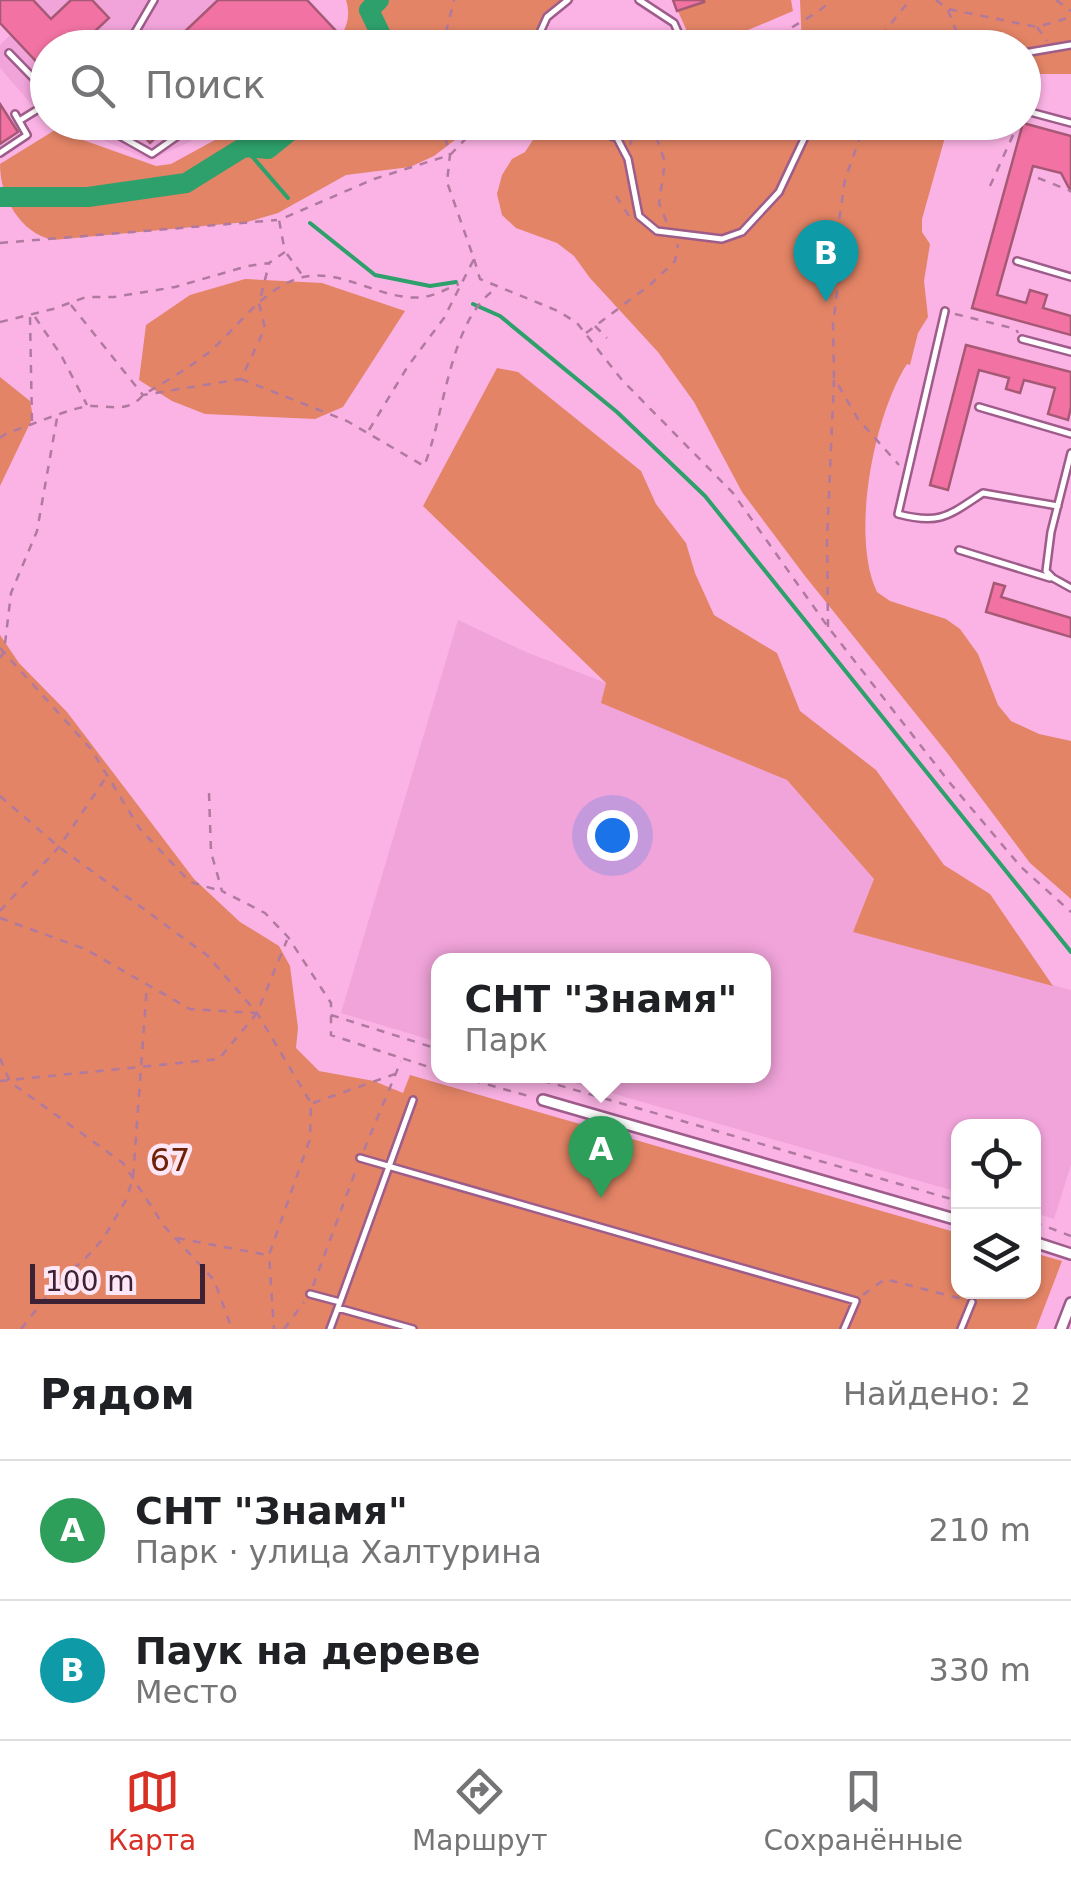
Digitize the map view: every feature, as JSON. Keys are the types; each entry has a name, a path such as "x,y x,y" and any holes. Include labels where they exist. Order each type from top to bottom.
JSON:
{"street":[{"path":"543,1100 951,1218"},
{"path":"1041,1244 1071,1254"},
{"path":"1060,1329 1071,1304"}],"lane":[{"path":"136,30 154,0"},
{"path":"542,30 547,17 568,0"},
{"path":"639,0 674,22 677,30"},
{"path":"1041,48 1071,45"},
{"path":"9,53 30,75"},
{"path":"0,153 27,135 17,118 30,111"},
{"path":"1041,115 1071,122"},
{"path":"128,140 152,154 172,140"},
{"path":"619,140 628,158 639,216 657,230 722,239 742,232 779,192 804,140"},
{"path":"1017,261 1071,277"},
{"path":"945,311 898,514 927,522 945,518 983,492 1058,506"},
{"path":"1022,339 1071,352"},
{"path":"979,408 1071,434"},
{"path":"1053,578 1046,571 1046,558 1071,453"},
{"path":"960,550 1053,578 1071,588"},
{"path":"330,1329 412,1100"},
{"path":"360,1158 856,1301 844,1329"},
{"path":"310,1294 413,1329"},
{"path":"961,1329 972,1302"}],"path":[{"path":"446,30 454,0"},
{"path":"789,30 820,12 831,0"},
{"path":"885,30 910,0"},
{"path":"936,0 948,9 1037,27 1071,17"},
{"path":"1056,0 1071,11"},
{"path":"948,9 956,30"},
{"path":"1041,32 1052,46"},
{"path":"446,140 450,154 447,182 480,279 558,311 577,324 622,380 733,493 828,626 950,783 1021,867 1071,912"},
{"path":"0,243 279,220 374,179 427,165 450,154 464,140"},
{"path":"657,140 665,162 660,213"},
{"path":"828,626 827,539 839,222 845,180 859,140"},
{"path":"990,186 1011,140"},
{"path":"1038,178 1071,191"},
{"path":"279,220 286,252 304,277"},
{"path":"584,334 675,261 678,242"},
{"path":"0,322 86,297 114,297 175,287 270,263 286,252"},
{"path":"368,432 408,366 444,318 474,259"},
{"path":"241,379 265,328 259,303 270,263"},
{"path":"0,438 88,406 115,410 137,403 143,395 207,354 259,303 289,282 324,275 422,298 459,284"},
{"path":"143,395 241,379 302,401 368,432 424,466 434,444 451,364 483,297 498,287"},
{"path":"70,303 143,395"},
{"path":"945,311 1016,330 1022,339"},
{"path":"32,315 61,355 88,406"},
{"path":"32,315 32,425"},
{"path":"595,326 607,338"},
{"path":"834,378 858,419 907,474"},
{"path":"0,658 12,593 37,531 58,417"},
{"path":"2,650 91,749 140,829 190,882 222,891 264,913 288,937 330,1004 331,1035 431,1068"},
{"path":"0,911 60,847 108,775"},
{"path":"210,793 211,852 222,891"},
{"path":"0,796 60,847 208,956 257,1014 312,1103 310,1139 269,1255 274,1329"},
{"path":"0,918 85,948 190,1009 257,1014"},
{"path":"0,1081 219,1059 257,1014 288,937"},
{"path":"21,1329 62,1278 102,1240 126,1200 133,1178 147,984"},
{"path":"331,1015 431,1048"},
{"path":"0,1058 10,1082 123,1162 174,1237 214,1280 232,1329"},
{"path":"284,1329 310,1294 360,1158 402,1060"},
{"path":"312,1103 395,1074"},
{"path":"483,1083 543,1100"},
{"path":"551,1083 951,1199"},
{"path":"1041,1225 1071,1236"},
{"path":"174,1237 269,1255"},
{"path":"856,1301 885,1279 972,1302"}],"shaded area":[{"path":"0,0 307,0 335,30 30,30 30,103 0,68 0,45 10,35 0,23"},
{"path":"102,140 194,140 150,160"},
{"path":"458,620 606,683 602,703 787,780 874,879 854,932 1071,990 1071,1165 1054,1219 1041,1215 1041,1119 951,1119 951,1190 576,1083 771,1083 771,953 431,953 431,1040 341,1013"}],"green space":[{"path":"346,0 574,0 555,13 543,30 344,30 348,14"},
{"path":"673,0 791,0 793,11 748,30 686,30"},
{"path":"800,0 1071,0 1071,74 1041,74 1041,30 801,30"},
{"path":"39,140 83,140 156,166 171,164 215,140 455,140 410,167 346,175 278,213 247,222 53,240 31,230 14,212 4,189 0,164"},
{"path":"533,140 944,140 922,219 922,232 930,244 924,281 928,317 918,333 910,365 907,364 895,386 885,413 870,476 866,509 869,568 877,592 890,601 946,619 960,629 978,654 998,705 1011,721 1039,734 1071,741 1071,899 1030,863 805,576 742,492 694,402 658,352 574,256 557,243 516,228 502,215 497,194 502,175 512,159 525,152"},
{"path":"245,279 322,283 405,311 343,407 315,419 205,414 172,401 139,380 146,325 190,295"},
{"path":"497,368 518,372 641,471 656,504 686,543 714,615 777,653 800,711 876,770 944,865 990,894 1053,986 853,932 874,879 787,780 601,703 606,683 423,506"},
{"path":"0,377 30,401 33,417 0,486"},
{"name":"67","path":"0,635 19,663 67,712 194,879 240,922 279,946 290,966 298,1028 296,1048 319,1071 374,1081 403,1093 410,1075 951,1231 951,1299 1041,1299 1041,1255 1062,1261 1036,1329 0,1329"}],"building":[{"path":"0,0 33,0 51,19 71,0 92,0 109,18 96,30 30,30 30,55 0,23"},
{"path":"218,0 307,0 335,30 186,30"},
{"path":"673,0 704,0 704,2 677,11"},
{"path":"0,104 18,132 0,144"},
{"path":"1041,128 1071,136 1071,192 1061,173 1033,166 997,295 1026,303 1030,290 1047,295 1043,308 1071,316 1071,335 972,308 1018,140 1041,140"},
{"path":"966,345 1071,372 1071,407 1068,420 1048,414 1055,388 1024,380 1020,393 1006,389 1009,378 979,370 948,490 930,485"},
{"path":"994,583 1005,586 1001,597 1071,618 1071,637 986,612"}],"waterway":[{"path":"379,0 369,10 379,30"},
{"path":"0,197 88,197 186,183 244,147 268,149 279,140"},
{"path":"244,147 288,198"},
{"path":"310,223 375,275 430,286 456,282"},
{"path":"473,304 500,316 617,412 705,496 1071,952"}],"place":[{"name":"Паук на дереве","path":"826,302"},
{"name":"СНТ \"Знамя\"","path":"601,1198"}]}
